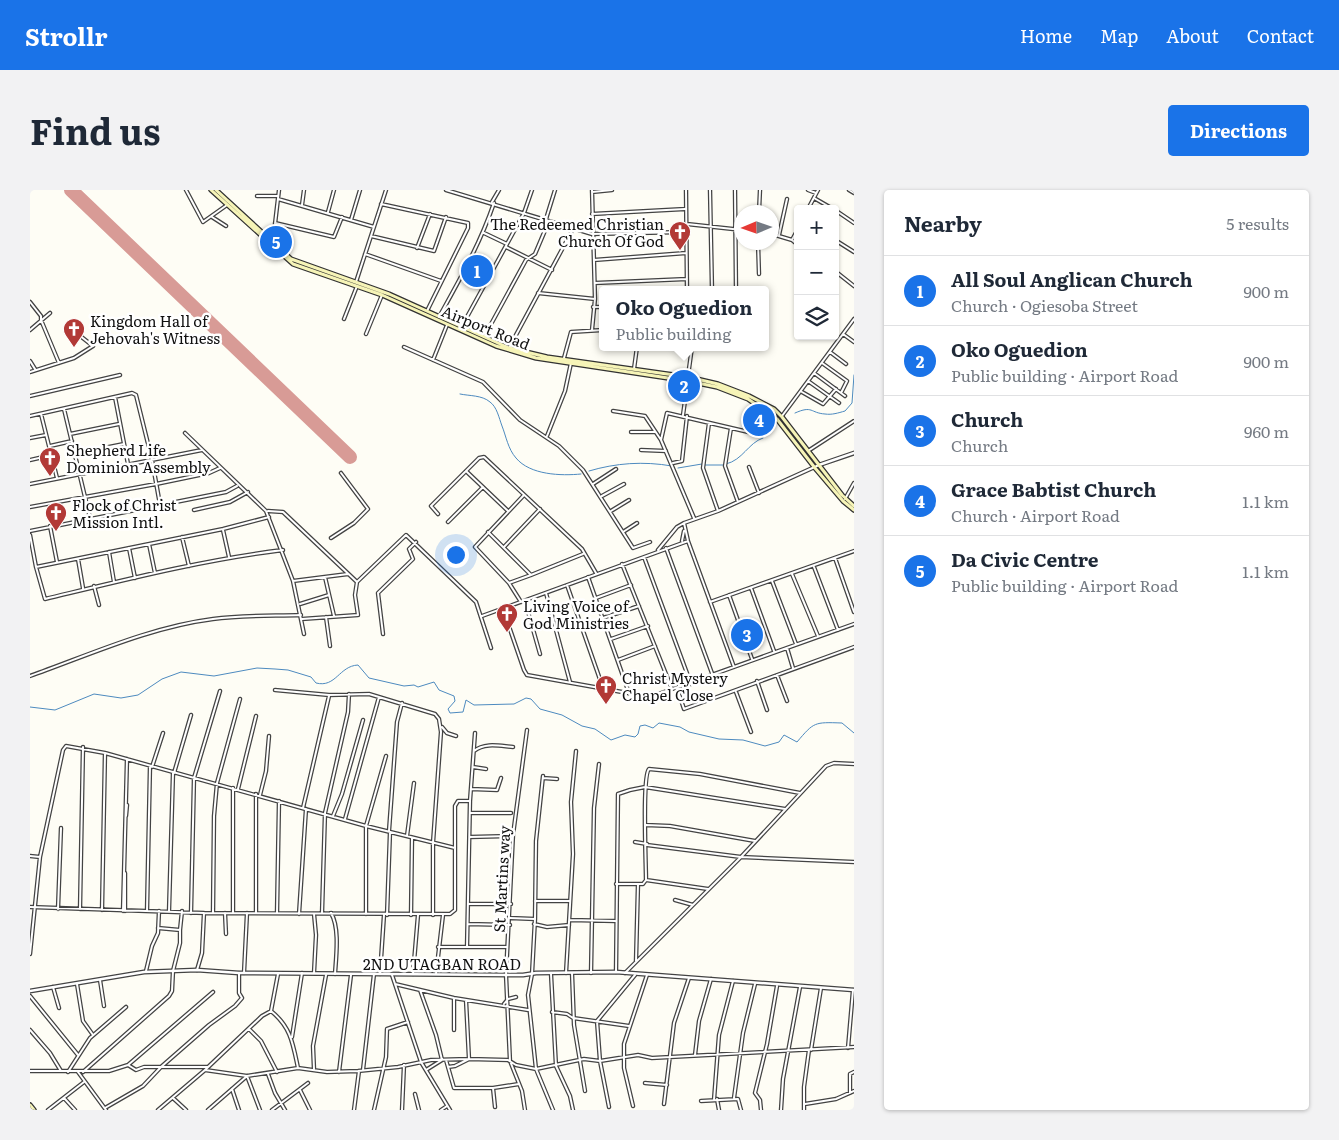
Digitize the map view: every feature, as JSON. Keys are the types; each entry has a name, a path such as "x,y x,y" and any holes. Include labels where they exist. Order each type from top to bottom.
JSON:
{"main road":[{"name":"Airport Road","path":"211,190 296,261 427,311 509,348 688,379 717,387 748,400 779,418 808,451 845,499 854,506"},
{"name":"Airport Road","path":"216,190 293,264 356,284 448,325 518,353 571,363 688,379"},
{"name":"Airport Road","path":"779,418 815,468 843,501 854,510"},
{"path":"30,1105 31,1109"}],"street":[{"path":"186,190 202,220 206,222 227,205"},
{"path":"273,243 278,190"},
{"path":"302,205 304,190"},
{"path":"328,212 334,190"},
{"path":"350,220 360,190"},
{"path":"344,319 386,190"},
{"path":"446,190 592,234 685,232"},
{"path":"439,317 467,270 484,233 499,190"},
{"path":"462,327 524,213 532,190"},
{"path":"484,337 528,258 534,254 547,220 555,190"},
{"path":"592,330 595,283 592,191 612,190"},
{"path":"686,190 687,286"},
{"path":"710,190 712,286"},
{"path":"735,190 735,205"},
{"path":"759,205 760,190"},
{"path":"808,190 817,191 810,205"},
{"path":"849,190 854,193"},
{"path":"257,196 278,197 374,227"},
{"path":"814,198 826,205"},
{"path":"787,199 779,234 792,240 794,236"},
{"path":"381,204 467,221 469,225 427,311"},
{"path":"592,214 686,209"},
{"path":"839,213 854,223"},
{"path":"418,248 430,214"},
{"path":"212,217 226,226"},
{"path":"371,236 418,248 435,250 446,217"},
{"path":"275,223 334,237 342,218"},
{"path":"686,224 734,229"},
{"path":"509,348 573,229"},
{"path":"484,233 552,270"},
{"path":"839,243 854,252"},
{"path":"735,250 736,286"},
{"path":"758,250 759,274"},
{"path":"594,260 686,253"},
{"path":"365,254 442,281"},
{"path":"839,274 854,286"},
{"path":"595,283 687,280"},
{"path":"538,293 559,297 595,299"},
{"path":"366,334 382,295"},
{"path":"30,302 41,316 59,363"},
{"path":"593,307 599,307"},
{"path":"30,330 50,313"},
{"path":"661,440 666,416 670,412 757,434 779,418 854,319"},
{"path":"433,360 448,325"},
{"path":"564,358 570,333 599,330"},
{"path":"843,334 854,342"},
{"path":"30,372 59,363 93,346 79,335 70,335"},
{"path":"404,347 482,382 520,420 547,437 583,470 602,496 633,548 650,542"},
{"path":"634,369 636,351"},
{"path":"683,415 692,351"},
{"path":"830,352 846,364"},
{"path":"30,361 35,370"},
{"path":"547,437 565,391 571,363"},
{"path":"822,363 848,381 841,393"},
{"path":"814,373 845,396"},
{"path":"30,396 120,375"},
{"path":"808,381 839,403"},
{"path":"801,391 823,404 836,389"},
{"path":"30,416 132,393 136,395 152,460 159,499 162,503"},
{"path":"115,397 128,464"},
{"path":"64,409 90,518"},
{"path":"613,411 645,416 673,463 694,518"},
{"path":"42,414 57,478"},
{"path":"673,463 682,461 687,416"},
{"path":"808,451 854,421"},
{"path":"709,422 703,468 718,511"},
{"path":"70,434 119,424"},
{"path":"731,428 725,466 738,502"},
{"path":"631,432 655,432"},
{"path":"186,433 238,486 248,492 266,511 283,550 293,581 304,634"},
{"path":"30,438 46,435"},
{"path":"50,446 72,442"},
{"path":"74,454 124,444"},
{"path":"30,484 202,450"},
{"path":"641,450 667,451"},
{"path":"658,550 677,528 694,518 718,511 819,465 854,453"},
{"path":"30,460 52,455"},
{"path":"438,514 431,506 478,458 484,457 582,549 584,554 588,556 596,573"},
{"path":"749,467 759,493"},
{"path":"30,507 156,484 209,473 220,468"},
{"path":"593,484 616,469"},
{"path":"466,470 508,511"},
{"path":"331,538 344,531 368,509 341,473"},
{"path":"845,499 854,483"},
{"path":"602,496 624,484"},
{"path":"30,531 162,503 226,492 238,486"},
{"path":"448,522 482,487"},
{"path":"194,510 230,502 248,492"},
{"path":"521,602 509,583 475,549 477,543 524,495"},
{"path":"611,511 629,500"},
{"path":"504,547 540,509"},
{"path":"266,511 283,512 357,582"},
{"path":"36,567 223,529 268,517"},
{"path":"684,523 688,540 734,667"},
{"path":"623,532 637,524"},
{"path":"50,526 57,562"},
{"path":"223,529 229,556"},
{"path":"682,541 685,530"},
{"path":"488,532 531,575"},
{"path":"30,535 36,567 44,598 46,599 83,588 229,556 283,550"},
{"path":"302,619 358,615 355,595 357,582 404,536 408,536 469,593 476,602 491,648"},
{"path":"182,537 189,566"},
{"path":"482,616 688,540"},
{"path":"383,634 378,593 413,559 409,550 416,542"},
{"path":"149,544 155,573"},
{"path":"129,548 135,578"},
{"path":"666,548 713,676"},
{"path":"710,602 854,551"},
{"path":"109,552 114,582"},
{"path":"509,583 584,554"},
{"path":"644,556 691,684"},
{"path":"78,558 83,588"},
{"path":"835,558 854,612"},
{"path":"622,564 672,689"},
{"path":"813,566 838,630"},
{"path":"293,581 348,574"},
{"path":"792,574 818,636"},
{"path":"325,577 334,616"},
{"path":"588,577 611,639 628,693"},
{"path":"771,580 796,644"},
{"path":"567,585 604,688"},
{"path":"596,598 632,585"},
{"path":"94,586 99,605"},
{"path":"750,588 774,652"},
{"path":"546,593 570,682"},
{"path":"300,604 329,595"},
{"path":"729,595 752,659"},
{"path":"525,601 540,654"},
{"path":"603,618 640,606"},
{"path":"503,609 525,673 532,676 650,697 691,684 752,659 854,624"},
{"path":"30,676 157,631 187,623 228,617 301,615"},
{"path":"326,617 330,646"},
{"path":"611,639 648,626"},
{"path":"618,660 655,646"},
{"path":"677,688 684,709 854,647"},
{"path":"787,648 793,668"},
{"path":"777,675 787,700"},
{"path":"757,682 767,710"},
{"path":"191,913 194,778 220,690"},
{"path":"275,690 329,695 359,693 379,696 435,714 447,733 456,736"},
{"path":"736,691 751,732"},
{"path":"322,914 325,813 348,712 349,694"},
{"path":"303,808 329,695"},
{"path":"345,819 379,696"},
{"path":"213,912 214,816 217,783 240,699"},
{"path":"380,974 386,915 397,722 402,703"},
{"path":"168,910 173,772 192,714"},
{"path":"238,789 256,716"},
{"path":"333,816 347,778 363,720"},
{"path":"433,915 433,843 441,725"},
{"name":"St Martins way","path":"525,1110 519,1084 510,1061 506,975 513,835 527,730"},
{"path":"147,911 151,766 163,733"},
{"path":"467,947 470,801 475,733"},
{"path":"260,795 266,771 269,736"},
{"path":"474,750 486,745 513,747"},
{"path":"30,954 40,856 63,750 66,746 84,747 279,800 366,826 455,848"},
{"path":"80,909 84,747"},
{"path":"566,973 573,854 571,802 576,751"},
{"path":"102,910 105,753"},
{"path":"366,914 366,826 386,756"},
{"path":"124,911 127,759"},
{"path":"625,973 741,857 826,766 834,763 854,764"},
{"path":"591,973 594,808 598,764"},
{"path":"473,767 486,769"},
{"path":"616,884 638,884 645,883 646,880 646,772 654,768 700,774 800,793"},
{"path":"553,1110 536,1069 528,1010 529,982 532,974 536,841 543,777 557,779"},
{"path":"471,789 497,790 501,778"},
{"path":"407,836 414,783"},
{"path":"233,788 233,913"},
{"path":"616,972 616,798 618,794 646,788 785,809"},
{"path":"256,794 256,913"},
{"path":"277,914 279,800"},
{"path":"30,907 124,911 168,910 191,913 450,914 454,910 455,806 458,801 470,801"},
{"path":"102,910 104,804"},
{"path":"124,911 127,805"},
{"path":"299,914 306,809"},
{"path":"470,813 511,813"},
{"path":"646,825 670,826 754,841"},
{"path":"58,909 61,828"},
{"path":"470,837 511,836"},
{"path":"411,915 412,838"},
{"path":"635,842 741,857 854,862"},
{"path":"30,856 40,856"},
{"path":"646,880 702,886 709,889"},
{"path":"636,961 638,884"},
{"path":"675,900 693,905"},
{"path":"535,901 571,901"},
{"path":"469,904 511,904"},
{"path":"146,972 158,928 159,911"},
{"path":"83,1072 169,996 172,991 173,971 180,944 182,911"},
{"path":"197,970 202,953 204,913"},
{"path":"225,913 226,934"},
{"path":"244,973 247,913"},
{"path":"314,914 316,936 314,973"},
{"path":"331,914 335,921 335,938 338,944 336,974"},
{"path":"413,974 418,915"},
{"path":"436,974 443,915"},
{"path":"510,918 534,920"},
{"path":"570,920 616,921"},
{"path":"468,924 510,925"},
{"path":"534,924 547,927 570,925"},
{"path":"158,928 180,930"},
{"path":"438,947 508,947"},
{"name":"2ND UTAGBAN ROAD","path":"30,991 146,972 197,970 239,973 506,975 616,972 777,986 854,990"},
{"path":"271,1011 278,972"},
{"path":"78,1072 106,1109 142,1086 161,1067 235,1006 242,998 239,993 239,973"},
{"path":"298,1068 292,1037 302,973"},
{"path":"572,973 573,1018 585,1091"},
{"path":"314,1069 313,1046 326,974"},
{"path":"339,1072 351,974"},
{"path":"363,1070 374,974"},
{"path":"392,974 421,1062 450,1110"},
{"path":"551,974 556,1066 565,1085 573,1110"},
{"path":"609,1107 600,1060 597,1022 635,975"},
{"path":"633,1106 623,1058 629,1026 647,975"},
{"path":"664,1104 674,1023 688,978"},
{"path":"695,1056 699,1021 711,979"},
{"path":"100,980 104,1006"},
{"path":"719,1110 715,1100 716,1055 732,981"},
{"path":"76,984 83,1021 93,1036"},
{"path":"394,984 454,998 504,1004 507,1008 528,1010"},
{"path":"734,1098 743,1033 755,984"},
{"path":"761,1110 760,1100 755,1093 765,1052 777,986"},
{"path":"53,987 59,1008"},
{"path":"782,1110 782,1086 800,987"},
{"path":"804,1110 804,1087 821,988"},
{"path":"420,989 436,1035 442,1060"},
{"path":"848,1048 854,990"},
{"path":"30,1071 110,1071 128,1066 213,992"},
{"path":"30,996 78,1055"},
{"path":"504,1004 507,1000 516,997"},
{"path":"454,998 454,1030"},
{"path":"466,998 469,1059"},
{"path":"68,1072 93,1036 126,1007"},
{"path":"158,1110 205,1070 262,1016 271,1011"},
{"path":"271,1011 278,1016 292,1037"},
{"path":"552,1012 567,1014 573,1018 629,1026"},
{"path":"375,1110 382,1068 386,1057 386,1029 408,1022"},
{"path":"249,1029 265,1048 277,1072"},
{"path":"30,1030 50,1053 61,1071"},
{"path":"205,1070 247,1076 298,1068 339,1072 359,1071 404,1066 421,1062 469,1059 510,1061 516,1065 536,1069 584,1059 600,1060 638,1055 652,1058 854,1047"},
{"path":"448,1067 456,1066 469,1059"},
{"path":"426,1070 442,1060"},
{"path":"446,1060 454,1088 493,1088 519,1084"},
{"path":"128,1066 136,1070 144,1067 208,1067"},
{"path":"402,1110 404,1066"},
{"path":"354,1110 359,1071"},
{"path":"850,1093 850,1074 854,1072"},
{"path":"268,1074 285,1110"},
{"path":"208,1110 247,1076"},
{"path":"247,1076 260,1110"},
{"path":"48,1110 84,1082"},
{"path":"272,1110 308,1083"},
{"path":"645,1083 667,1085"},
{"path":"493,1088 495,1107"},
{"path":"232,1089 239,1110"},
{"path":"300,1090 310,1110"},
{"path":"805,1104 836,1099 854,1091"},
{"path":"415,1094 419,1110"},
{"path":"172,1097 186,1110"},
{"path":"64,1098 75,1110"},
{"path":"701,1101 738,1098 741,1110"},
{"path":"214,1105 216,1110"},
{"path":"440,1110 447,1106"}],"waterway":[{"path":"795,413 805,410 828,414 845,411 852,403 854,375"},
{"path":"460,394 483,398 492,404 498,413 511,451 522,464 546,473 581,474"},
{"path":"726,464 737,459 753,444 763,438"},
{"path":"589,471 609,466 630,464 672,466"},
{"path":"678,468 702,464"},
{"path":"705,465 723,465"},
{"path":"30,707 55,710 94,694 121,698 138,695 162,679 181,672 214,676 257,668 288,670 311,677 316,683 323,684 333,680 346,669 358,665 369,678 404,686 414,685 418,687 434,682 439,690 454,696 455,701 448,709 450,713 463,712 466,700 474,705 514,704 526,698 531,699 540,709 562,715 582,726 595,729 611,740 625,735 635,737 640,726 645,725 653,728 659,723 680,727 689,732 719,739 743,740 765,746 779,742 784,735 797,742 807,730 820,723 842,723 854,733"}],"runway":[{"path":"71,190 350,457"}],"place":[{"name":"Da Civic Centre","path":"276,242"},
{"name":"The Redeemed Christian Church Of God","path":"680,251"},
{"name":"All Soul Anglican Church","path":"477,271"},
{"name":"Kingdom Hall of Jehovah's Witness","path":"74,348"},
{"name":"Oko Oguedion","path":"684,386"},
{"name":"Grace Babtist Church","path":"759,420"},
{"name":"Shepherd Life Dominion Assembly","path":"50,477"},
{"name":"Flock of Christ Mission Intl.","path":"56,532"},
{"name":"Living Voice of God Ministries","path":"507,633"},
{"name":"Church","path":"747,635"},
{"name":"Christ Mystery Chapel Close","path":"606,705"}]}
